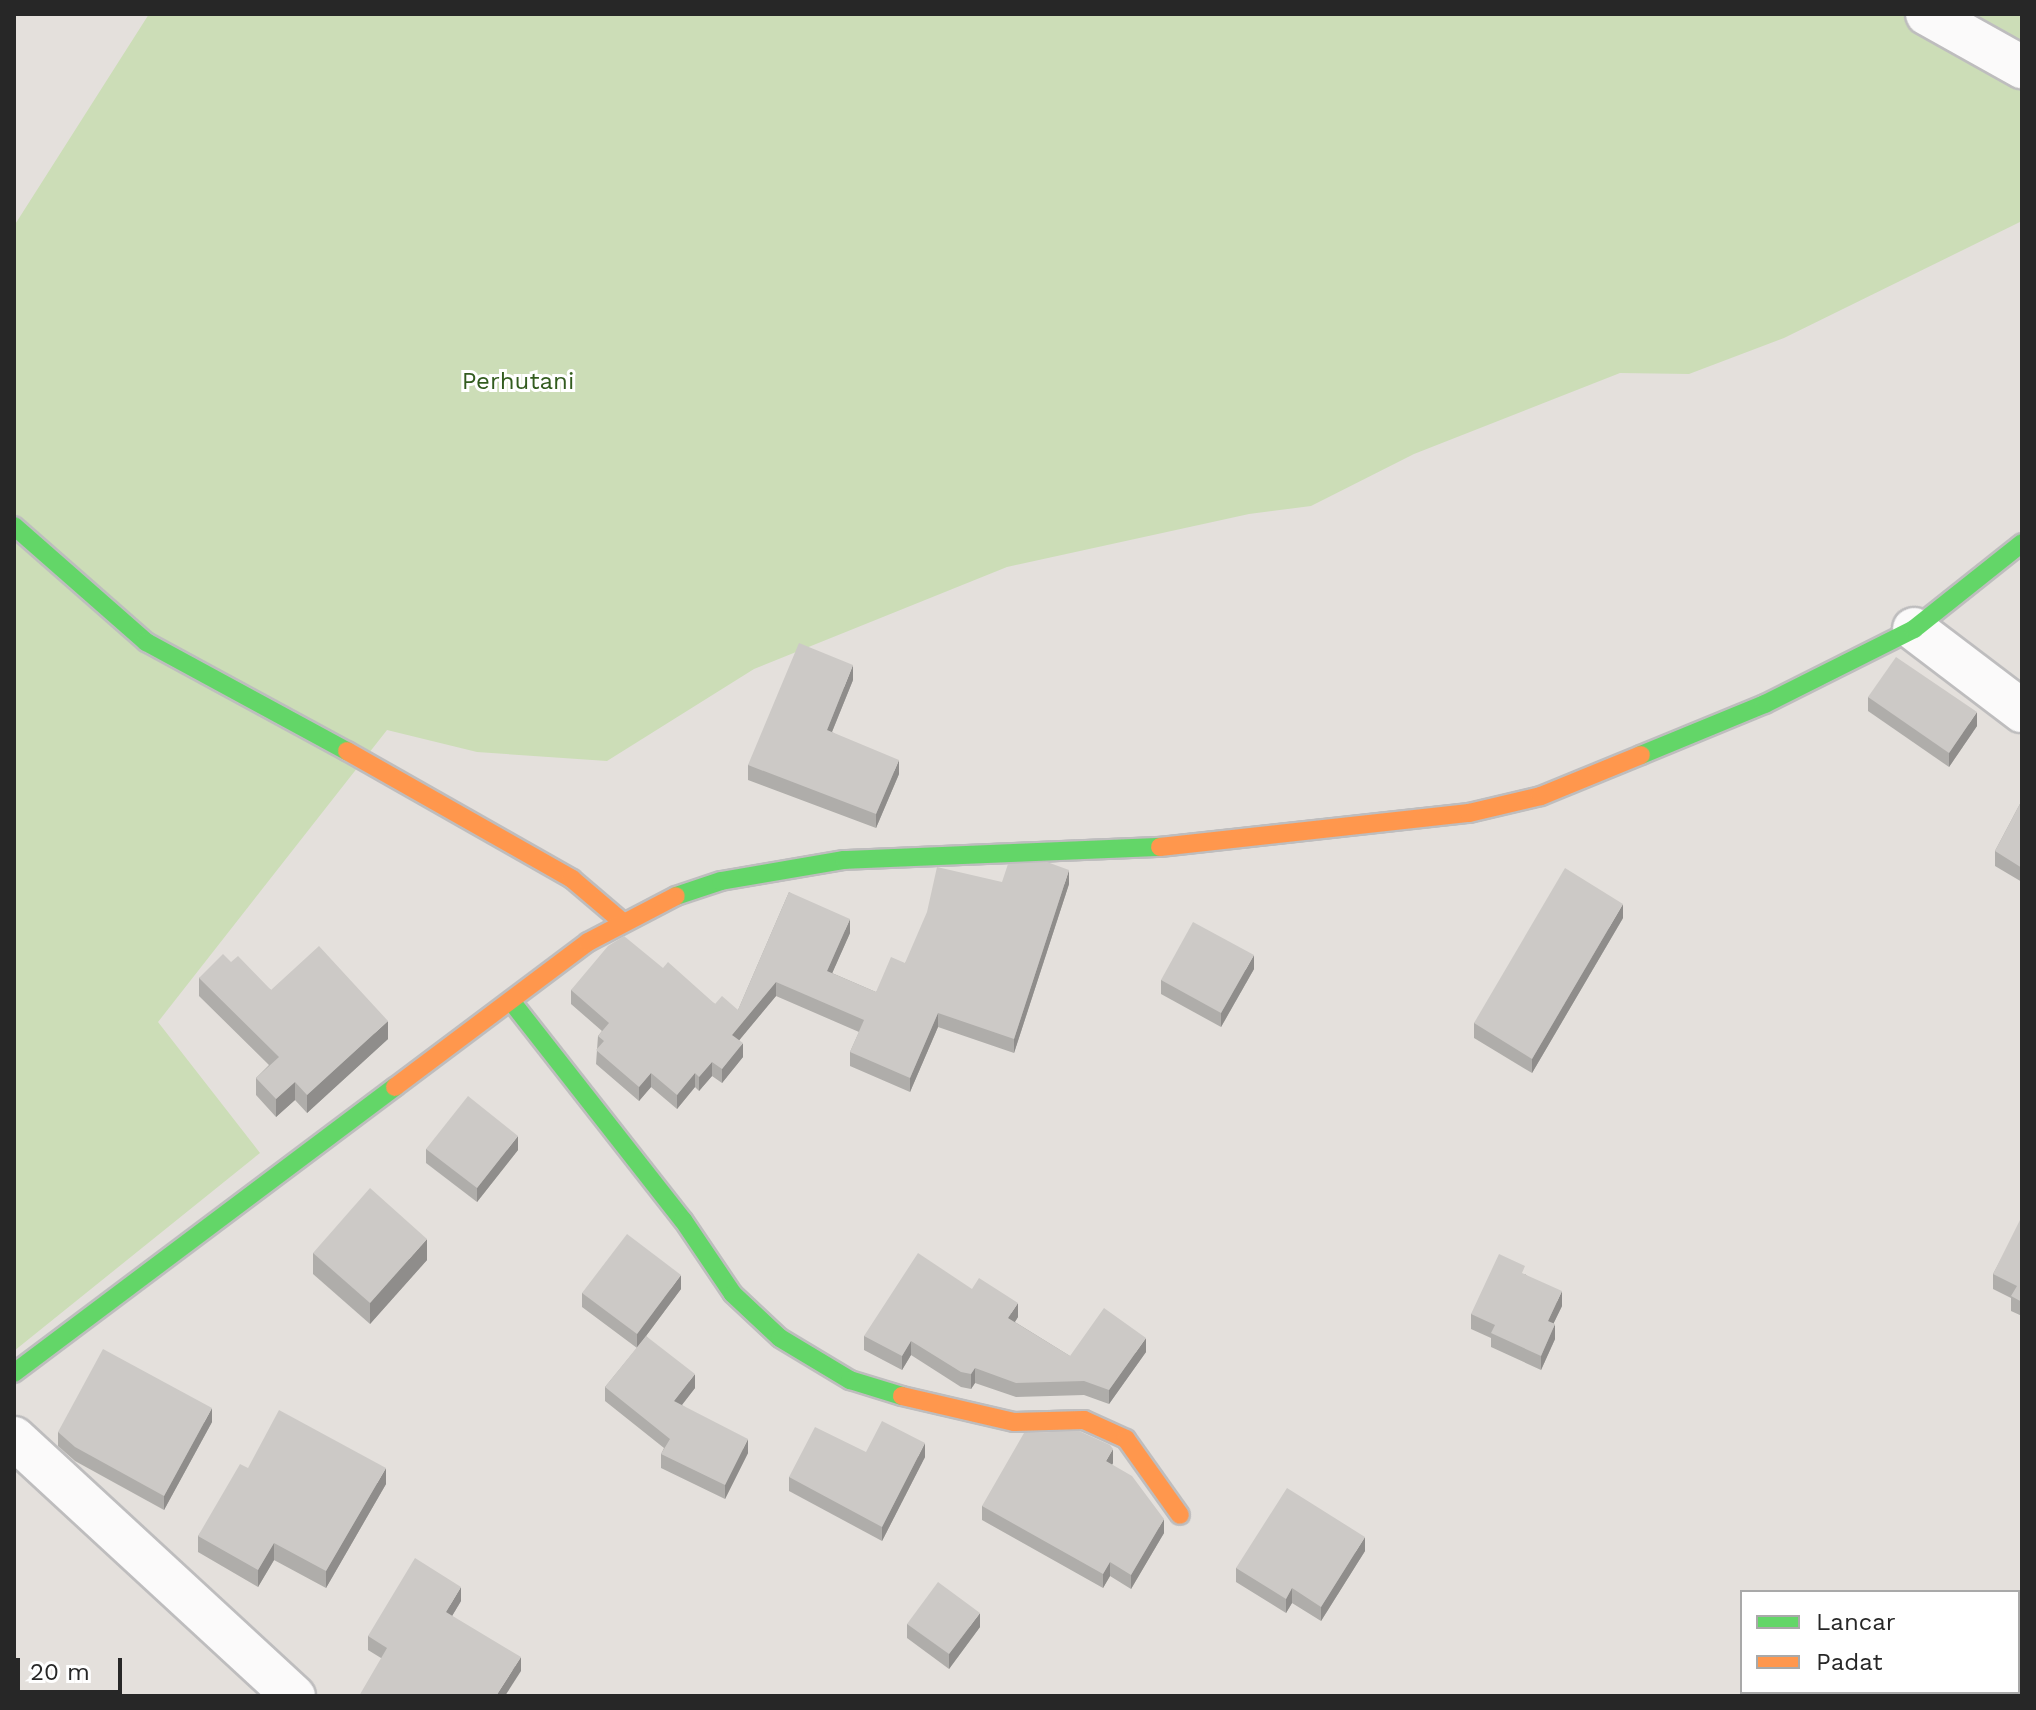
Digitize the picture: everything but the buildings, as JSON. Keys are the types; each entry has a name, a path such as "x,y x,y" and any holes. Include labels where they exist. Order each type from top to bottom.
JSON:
{"street":[{"path":"1927,14 2022,67"},
{"path":"14,526 146,642 462,813 572,879 619,919"},
{"path":"14,1373 619,919 721,881 844,860 1173,846 1469,813 1596,776 1765,704 1914,629 2022,543"},
{"path":"1914,629 2022,711"},
{"path":"511,1001 683,1220 733,1294 780,1338 850,1380 944,1409 1014,1422 1084,1420 1126,1439 1180,1515"},
{"path":"14,1438 294,1696"}],"green space":[{"name":"Perhutani","path":"149,14 2022,14 2022,221 1784,338 1689,374 1620,373 1414,454 1311,506 1249,514 1007,567 754,669 607,761 477,752 387,730 158,1022 260,1153 14,1351 14,226"}],"traffic: fast":[{"path":"14,526 146,642 347,751"},
{"path":"1641,755 1765,704 1914,629 2022,543"},
{"path":"676,896 721,881 844,860 1160,847"},
{"path":"511,1001 683,1220 733,1294 780,1338 850,1380 902,1396"},
{"path":"14,1373 395,1087"}],"traffic: slow":[{"path":"347,751 572,879 619,919"},
{"path":"1160,847 1469,813 1541,796 1641,755"},
{"path":"395,1087 588,942 676,896"},
{"path":"902,1396 1014,1422 1084,1420 1126,1439 1180,1515"}]}
